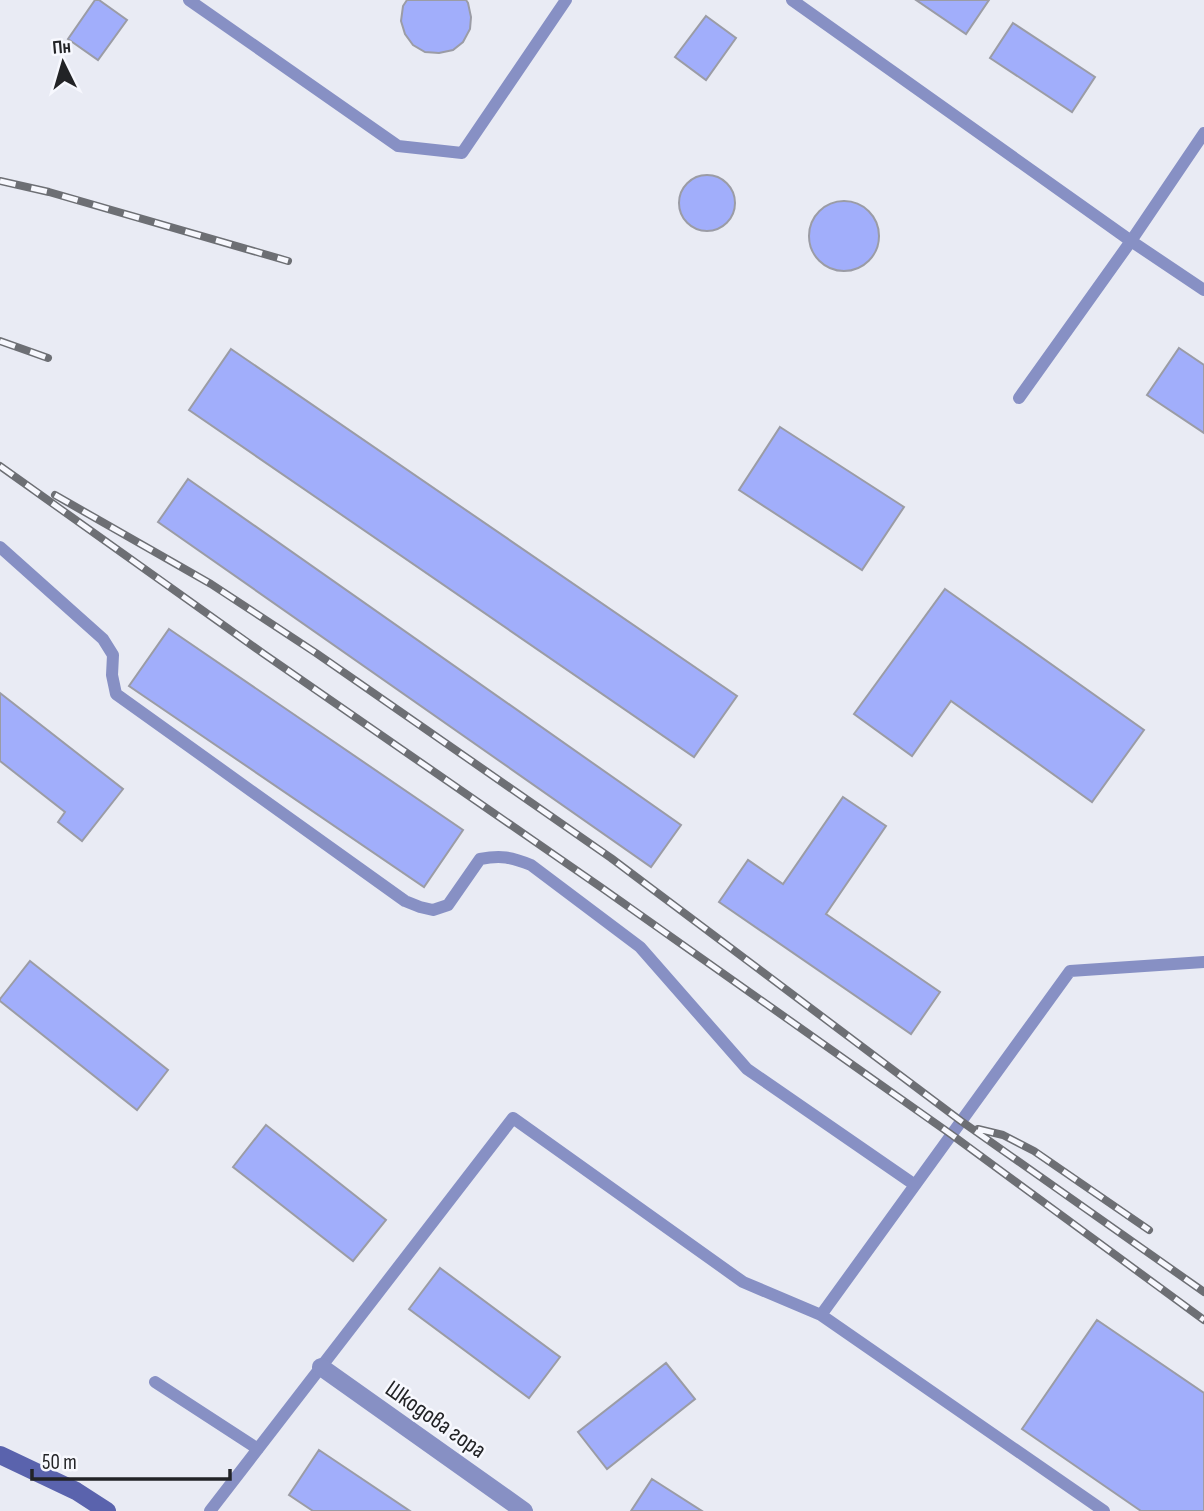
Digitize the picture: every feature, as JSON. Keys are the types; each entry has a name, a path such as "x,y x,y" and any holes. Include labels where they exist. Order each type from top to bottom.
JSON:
{"street":[{"name":"Шкодова гора","path":"320,1367 524,1511"},
{"path":"0,1455 76,1491 107,1511"}],"lane":[{"path":"189,0 398,146 462,153 566,0"},
{"path":"792,0 1204,290"},
{"path":"1019,398 1204,133"},
{"path":"0,547 103,639 113,655 112,675 116,694 405,901 433,910 448,905 480,859 496,856 513,858 531,865 640,947 747,1069 915,1185"},
{"path":"821,1315 1070,971 1204,962"},
{"path":"210,1511 513,1118 743,1282 821,1315 1104,1511"},
{"path":"155,1382 258,1450"}],"building":[{"path":"95,0 99,0 127,20 98,60 68,39"},
{"path":"407,0 466,0 471,17 470,29 463,42 453,50 439,53 425,52 413,45 405,34 401,21 403,6"},
{"path":"916,0 989,0 966,34"},
{"path":"706,16 736,38 706,80 675,57"},
{"path":"1013,23 1095,77 1072,112 990,58"},
{"path":"701,175 713,175 723,179 731,187 735,203 731,219 723,227 713,231 701,231 691,227 683,219 679,209 679,197 683,187 691,179"},
{"path":"844,201 869,211 879,236 869,261 844,271 819,261 809,236 819,211"},
{"path":"1179,348 1204,365 1204,433 1147,395"},
{"path":"231,349 737,696 694,757 189,410"},
{"path":"780,427 904,507 862,570 739,490"},
{"path":"188,479 681,825 651,867 158,522"},
{"path":"945,589 1144,730 1092,802 951,701 912,756 854,714"},
{"path":"169,629 463,830 424,887 129,686"},
{"path":"0,693 123,789 82,841 58,822 65,812 0,761"},
{"path":"843,797 886,826 826,914 940,992 911,1034 719,902 748,860 783,884"},
{"path":"30,961 168,1070 137,1110 0,1001"},
{"path":"266,1125 386,1220 353,1261 233,1167"},
{"path":"440,1268 560,1357 529,1398 409,1309"},
{"path":"1097,1320 1204,1393 1204,1511 1141,1511 1022,1429"},
{"path":"666,1363 695,1399 607,1469 578,1432"},
{"path":"319,1450 410,1511 313,1511 289,1495"},
{"path":"652,1479 702,1511 631,1511"}],"railway":[{"path":"0,181 49,192 288,261"},
{"path":"0,341 48,358"},
{"path":"0,466 952,1135 1204,1320"},
{"path":"55,495 211,584 316,653 611,858 961,1121 1204,1292"},
{"path":"978,1129 1003,1135 1034,1151 1149,1230"}]}
